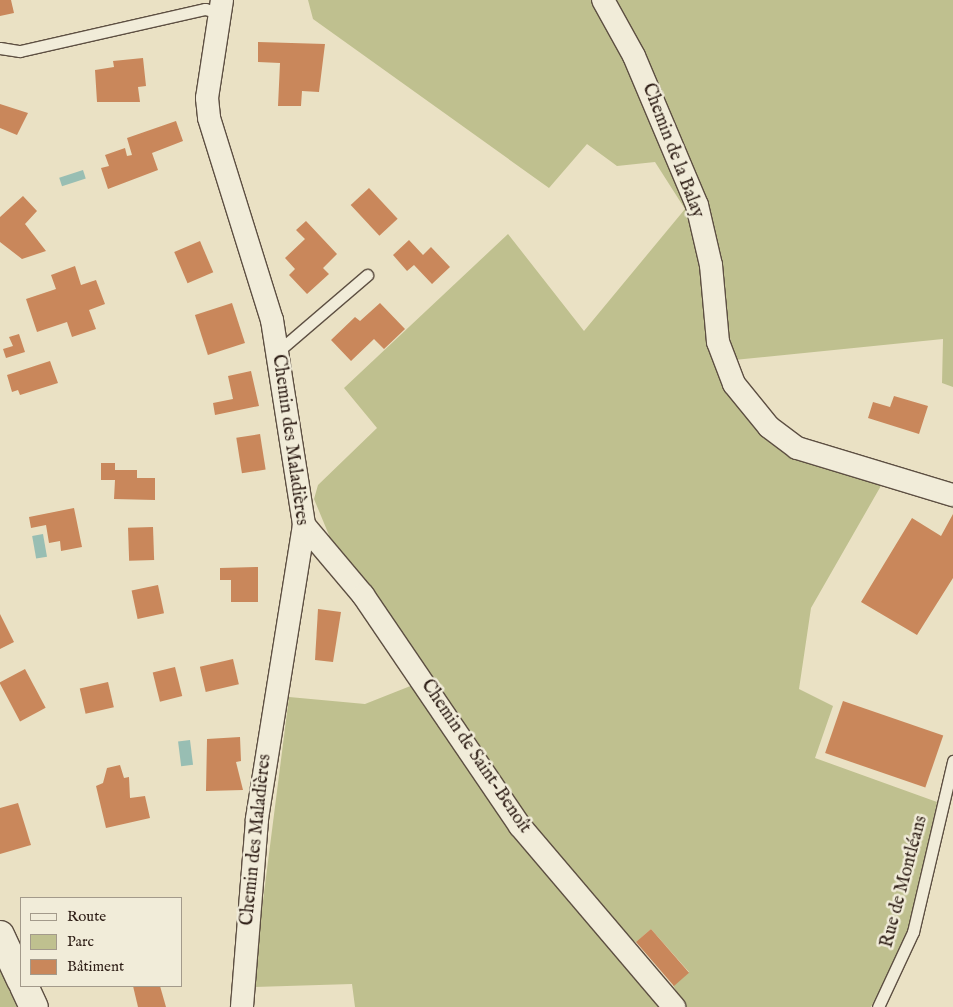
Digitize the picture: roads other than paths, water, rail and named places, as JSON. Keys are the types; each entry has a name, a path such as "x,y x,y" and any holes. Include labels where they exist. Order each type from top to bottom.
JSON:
{"main road":[{"path":"0,935 20,978"},
{"path":"24,987 34,1007"}],"street":[{"name":"Chemin de la Balay","path":"603,0 634,56 697,205 711,265 718,342 734,384 769,426 797,448 953,495"},
{"name":"Chemin des Maladières","path":"221,6 208,118 272,320 304,525 257,820 242,1007"},
{"name":"Chemin de Saint-Benoît","path":"304,525 363,595 520,826 674,1007"}],"lane":[{"path":"0,48 20,51 221,6"},
{"path":"276,353 367,275"},
{"name":"Rue de Montléans","path":"878,1007 913,932 953,762"}],"water":[{"path":"83,170 86,179 62,186 59,178"},
{"path":"43,534 47,557 36,559 32,536"},
{"path":"190,740 193,765 181,766 178,741"}]}
